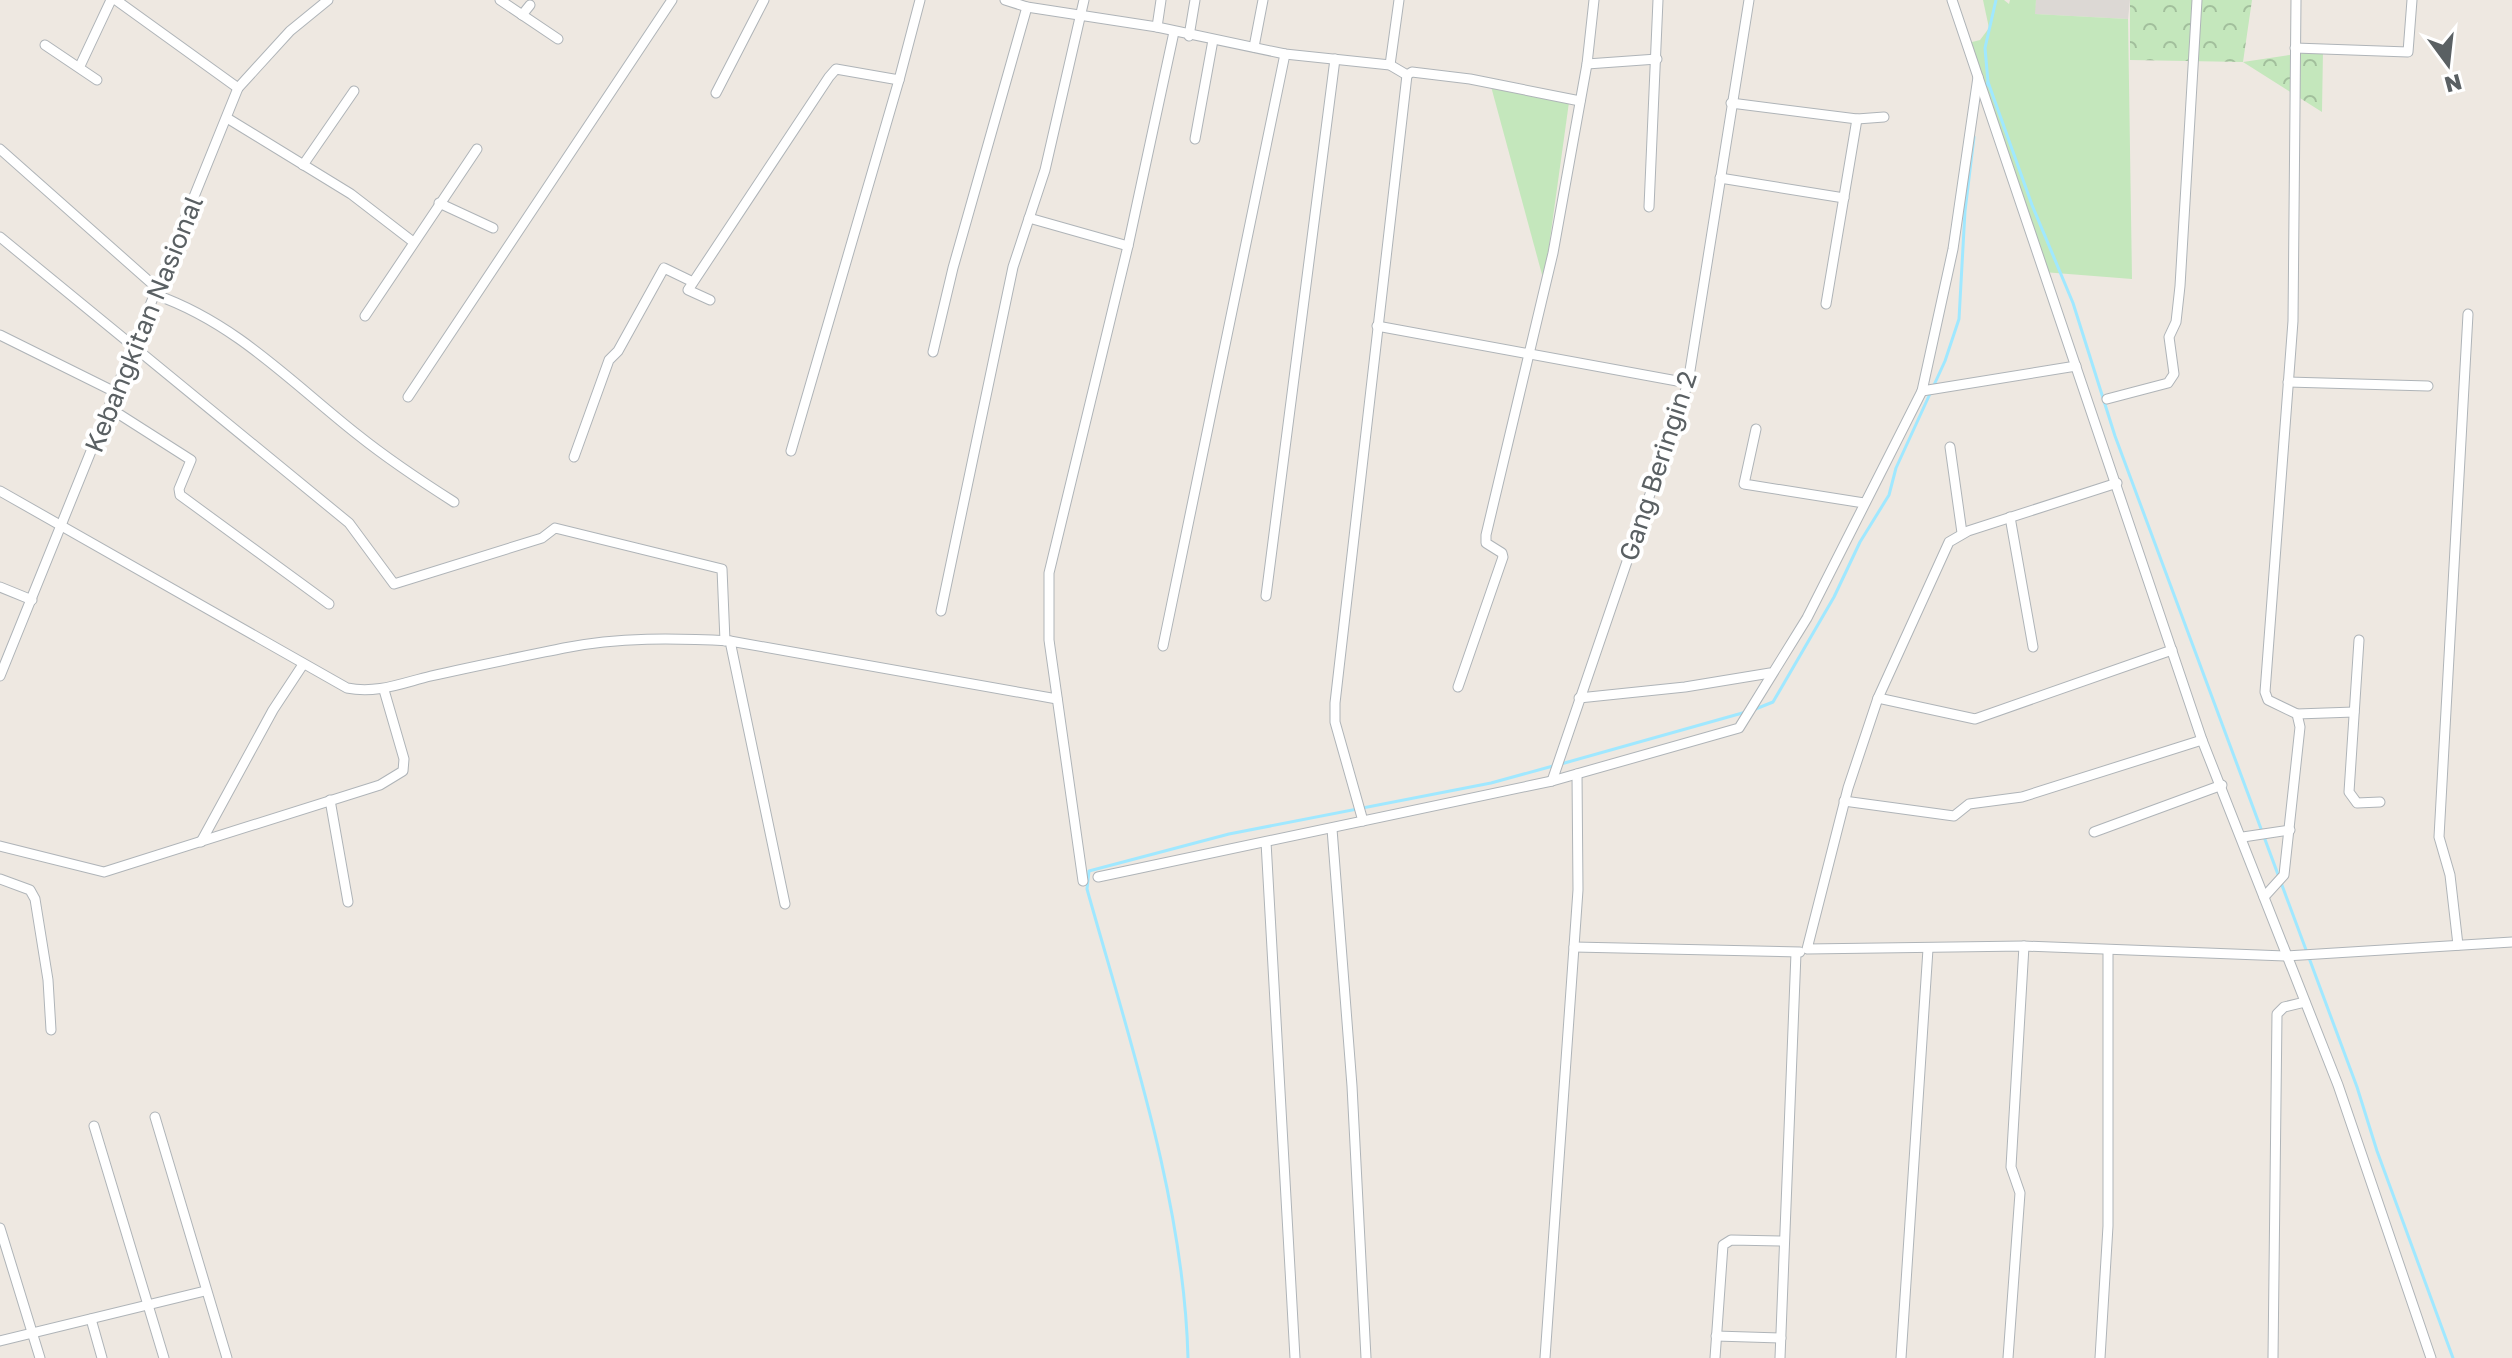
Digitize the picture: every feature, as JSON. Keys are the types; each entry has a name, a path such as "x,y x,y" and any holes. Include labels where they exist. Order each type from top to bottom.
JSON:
{"street":[{"path":"80,66 113,0 238,88"},
{"name":"Kebangkitan Nasional","path":"0,676 111,409 238,88 290,31 328,0"},
{"path":"500,0 558,39"},
{"path":"408,397 672,0"},
{"path":"716,93 764,0"},
{"path":"791,451 920,0"},
{"path":"1005,0 1027,7 1157,27 1285,54 1390,65 1407,75"},
{"path":"941,611 1013,267 1045,170 1084,0"},
{"path":"1157,27 1161,0"},
{"path":"1189,36 1195,0"},
{"path":"1254,47 1263,0"},
{"path":"1390,65 1399,0"},
{"path":"1458,687 1503,557 1502,553 1486,543 1486,535 1553,253 1587,64 1594,0"},
{"path":"1649,207 1658,0"},
{"name":"Gang Beringin 2","path":"1553,776 1688,383 1749,0"},
{"path":"1952,0 1981,78 2202,740 2243,837 2285,956 2338,1085 2431,1358"},
{"path":"2107,399 2168,383 2174,374 2169,337 2176,322 2180,286 2197,0"},
{"path":"2296,0 2293,321 2265,692 2268,700 2297,714 2354,712"},
{"path":"2295,48 2408,52 2412,0"},
{"path":"522,15 530,5"},
{"path":"933,352 953,268 1027,7"},
{"path":"1083,881 1049,640 1052,554 1128,246 1174,32"},
{"path":"1195,139 1213,40"},
{"path":"45,45 97,80"},
{"path":"1163,646 1285,54"},
{"path":"1266,596 1335,59"},
{"path":"1587,64 1657,59"},
{"path":"710,300 688,290 834,70 899,80"},
{"path":"1407,75 1412,72 1470,79 1580,101"},
{"path":"1363,818 1335,722 1335,703 1407,75"},
{"path":"1098,877 1332,829 1363,818 1553,776 1577,774 1743,725 1752,702 1807,618 1924,390 1953,249 1981,78"},
{"path":"303,165 354,91"},
{"path":"1731,103 1857,119 1884,117"},
{"path":"227,118 351,194 412,241"},
{"path":"1826,304 1857,119"},
{"path":"0,149 157,292 234,332 356,433 454,502"},
{"path":"365,316 412,241 477,149"},
{"path":"1720,178 1844,198"},
{"path":"439,203 493,228"},
{"path":"1029,218 1128,246"},
{"path":"0,237 349,523 394,584 542,538 555,528 722,569 728,641 785,904"},
{"path":"574,457 609,360 618,351 664,268 693,282"},
{"path":"2458,945 2450,875 2439,837 2468,314"},
{"path":"1377,326 1688,383"},
{"path":"0,335 117,393"},
{"path":"1924,390 2076,366"},
{"path":"2288,382 2428,386"},
{"path":"111,409 191,460 180,495 329,604"},
{"path":"1756,429 1744,484 1864,503"},
{"path":"1950,447 1962,533"},
{"path":"1807,949 1844,801 1878,698 1949,542 1962,533 2117,483"},
{"path":"0,491 302,666 347,688 384,690 567,647 623,640 728,641 1057,699"},
{"path":"2010,517 2033,647"},
{"path":"0,587 32,600"},
{"path":"2359,640 2350,795 2357,803 2380,802"},
{"path":"1878,698 1975,719 2172,650"},
{"path":"201,842 273,710 302,666"},
{"path":"1579,698 1685,687 1770,673"},
{"path":"0,846 104,872 380,785 403,771 404,759 384,690"},
{"path":"2264,897 2280,879 2290,830 2300,727 2297,714"},
{"path":"1844,801 1954,816 1969,804 2022,797 2202,740"},
{"path":"1545,1358 1578,890 1577,774"},
{"path":"2094,832 2222,785"},
{"path":"330,800 348,902"},
{"path":"1332,829 1352,1086 1366,1358"},
{"path":"2243,837 2290,830"},
{"path":"1266,842 1295,1358"},
{"path":"0,879 30,890 35,899 48,980 51,1030"},
{"path":"1574,947 1796,953 1807,949 2024,946 2285,956 2512,942"},
{"path":"2008,1358 2020,1193 2011,1167 2024,946"},
{"path":"1901,1358 1928,949"},
{"path":"2100,1358 2108,1226 2108,950"},
{"path":"1780,1358 1782,1241 1796,953"},
{"path":"2273,1358 2277,1014 2284,1007 2305,1002"},
{"path":"155,1117 227,1358"},
{"path":"94,1126 164,1358"},
{"path":"0,1228 40,1358"},
{"path":"1715,1358 1723,1245 1731,1240 1782,1241"},
{"path":"0,1341 205,1291"},
{"path":"91,1319 102,1358"},
{"path":"1716,1336 1781,1338"}],"shaded area":[{"path":"2036,0 2130,0 2128,19 2034,14"}],"green space":[{"path":"1983,0 2004,0 2009,4 2010,0 2036,0 2035,14 2128,19 2132,279 2043,272 1968,43 1980,40 1989,28"},
{"path":"2130,0 2252,0 2243,62 2130,60"},
{"path":"2323,50 2322,112 2243,62"},
{"path":"1489,79 1570,95 1544,282"}],"waterway":[{"path":"1996,0 1985,48 1988,82 2032,205 2073,303 2115,436 2357,1087 2377,1151 2453,1358"},
{"path":"1984,91 1988,82"},
{"path":"1753,710 1773,702 1834,597 1860,542 1889,495 1896,468 1945,361 1959,319 1965,211 1974,137"},
{"path":"1561,764 1746,712"},
{"path":"1188,1358 1184,1299 1165,1180 1152,1121 1087,889 1089,871 1229,834 1491,783 1553,766"}]}
